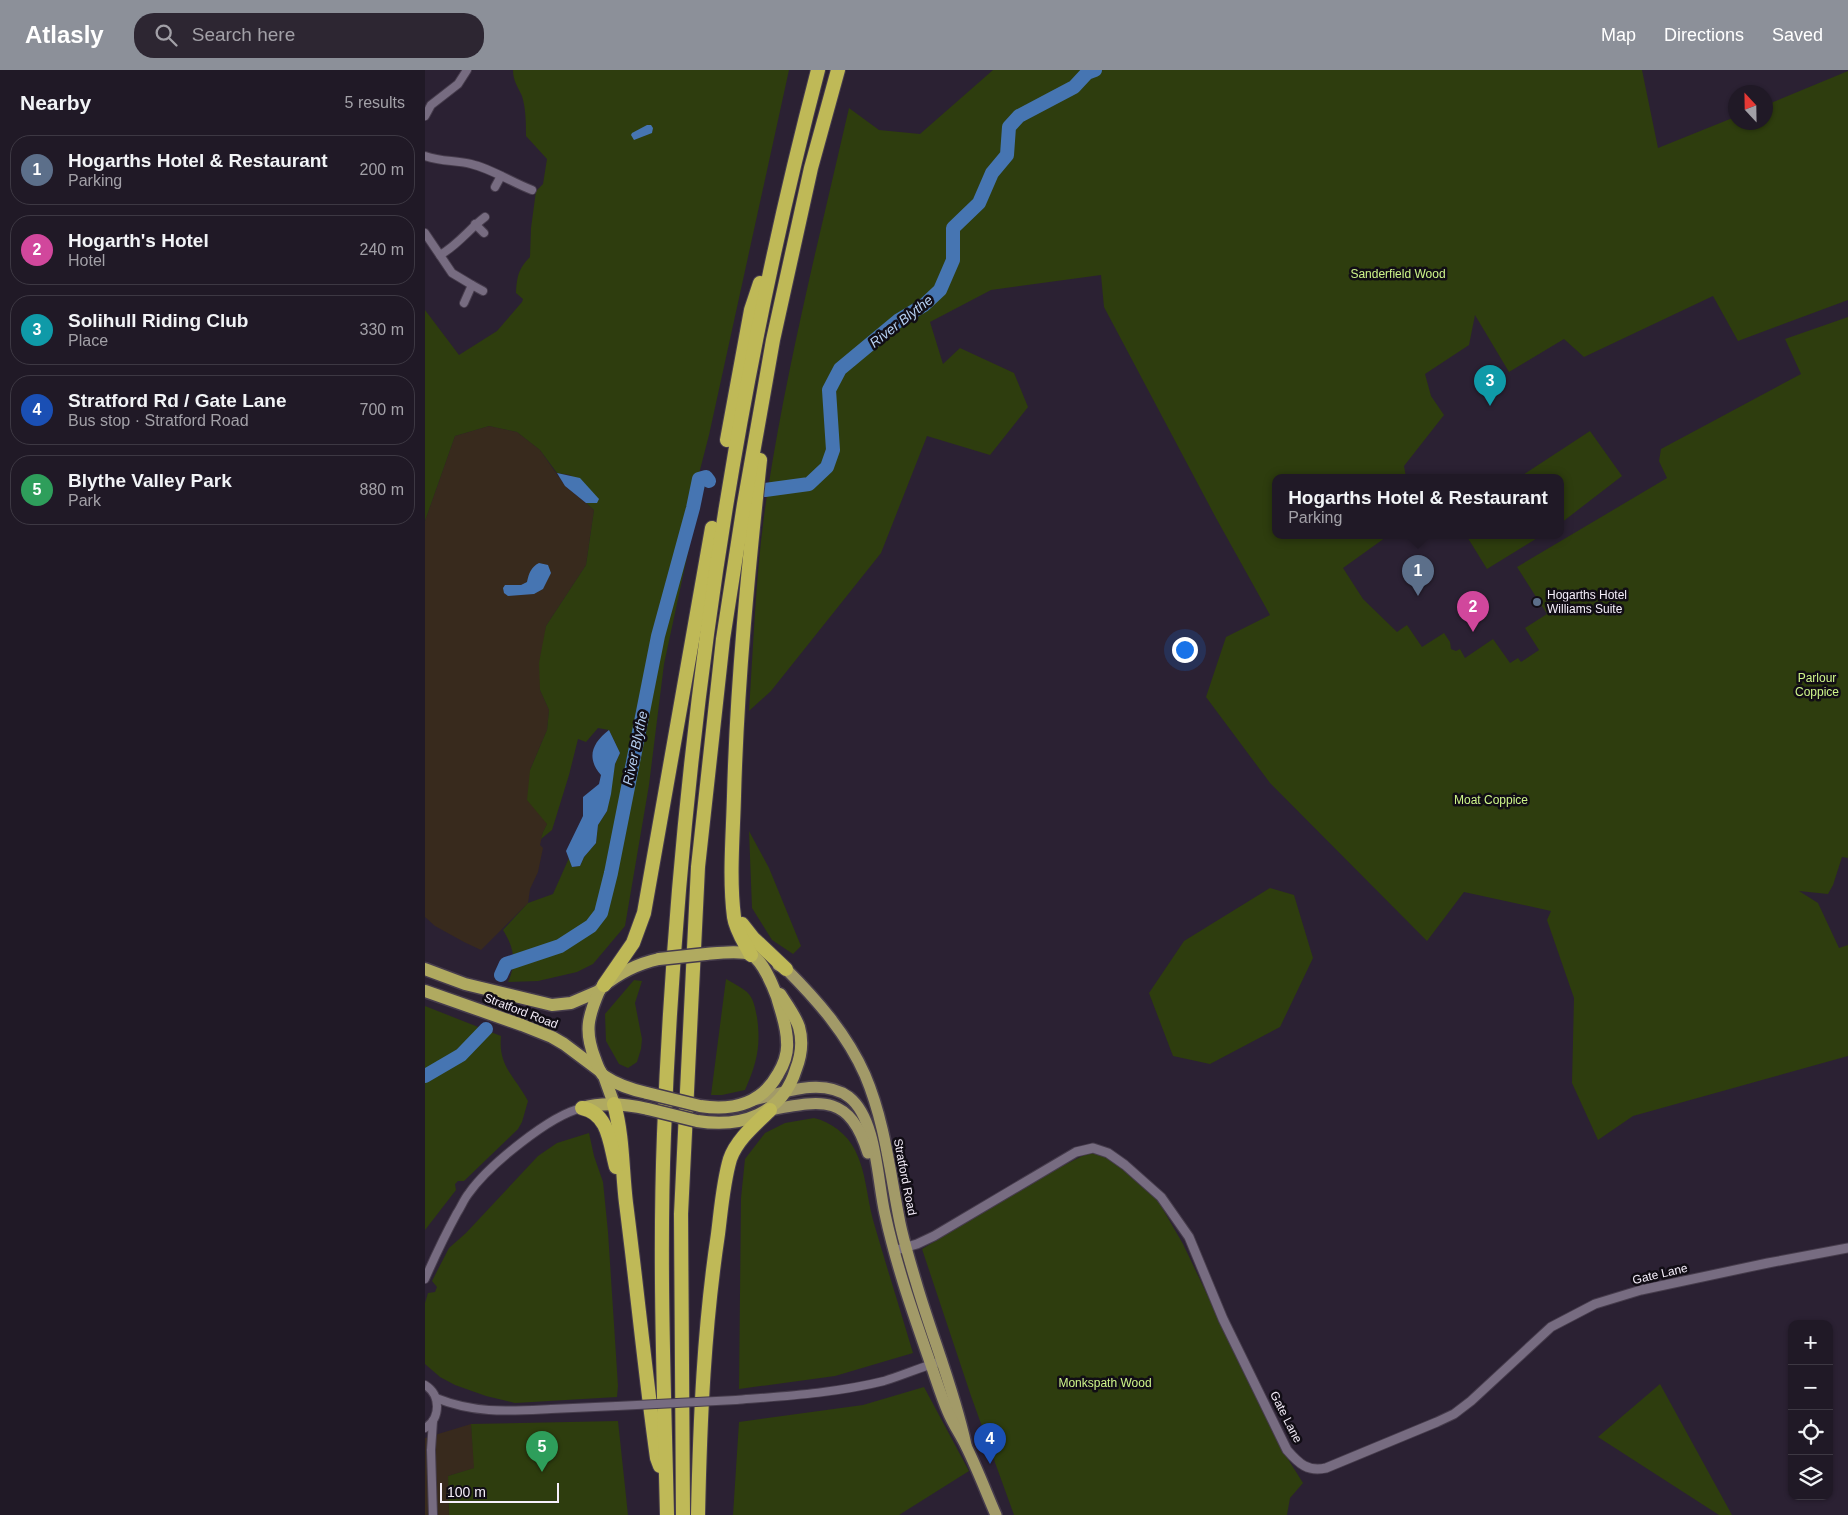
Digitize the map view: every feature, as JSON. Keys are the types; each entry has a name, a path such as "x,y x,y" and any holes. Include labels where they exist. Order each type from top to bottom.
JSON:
{"highway":[{"path":"667,1515 662,1282 664,1137 679,877 705,644 721,531 745,397 785,208 818,70"},
{"path":"683,1515 681,1214 698,867 723,639 744,504 773,340 811,168 838,70"},
{"path":"666,1483 657,1458 646,1376 619,1122 602,1073 591,1050 588,1032 590,1012 601,988 633,943 644,913 751,310 785,208"},
{"path":"698,1515 704,1369 714,1259 727,1176 731,1159 740,1141 785,1093 796,1072 801,1038 799,1027 793,1014 753,956 736,926 734,906 732,854 735,738 742,641 773,340"},
{"path":"734,906 740,921 749,934 786,969"},
{"name":"Stratford Road","path":"425,969 465,984 551,1005 571,1003 585,998 626,969 641,963 659,959 707,954 739,953 753,956"},
{"path":"752,1101 767,1090 775,1080 787,1051 786,1029 771,981"},
{"name":"Stratford Road","path":"425,991 551,1037 564,1044 602,1073 635,1091 700,1106 726,1108 752,1101"},
{"path":"582,1108 600,1104 614,1104 648,1109 712,1123 729,1123 770,1110"},
{"path":"582,1108 591,1110 601,1118 626,1201"}],"main road":[{"name":"Stratford Road","path":"753,956 770,961 786,969 827,1013 864,1074 876,1105 888,1153 900,1224 916,1283 959,1411 966,1445"},
{"name":"Stratford Road","path":"752,1101 806,1088 825,1088 839,1091 848,1097 864,1115 869,1127 882,1201 894,1250 914,1319 949,1415 966,1445 997,1515"},
{"path":"770,1110 810,1102 837,1108 848,1115 861,1133 882,1201"}],"street":[{"path":"425,116 431,105 458,84 467,70"},
{"path":"425,156 444,162 469,163 532,190"},
{"path":"495,187 501,176"},
{"path":"440,255 452,249 475,224 485,217"},
{"path":"475,224 484,233"},
{"path":"425,233 452,272 483,291"},
{"path":"464,303 472,285"},
{"path":"425,1279 441,1243 469,1193 499,1162 528,1138 557,1118 582,1108"},
{"name":"Gate Lane","path":"894,1250 934,1236 1076,1152 1093,1148 1108,1153 1125,1165 1161,1197 1189,1237 1223,1319 1287,1450 1297,1461 1316,1470 1327,1468 1454,1414 1551,1327 1595,1304 1641,1290 1848,1248"},
{"path":"436,1398 483,1411 505,1412 736,1400 817,1394 858,1387 943,1361"},
{"path":"425,1384 433,1391 438,1406 433,1421 431,1450 433,1515"},
{"path":"425,1428 433,1421"}],"shaded area":[{"path":"489,426 517,432 540,450 565,486 594,510 586,565 546,626 540,690 549,710 547,730 530,770 547,824 540,845 543,848 538,872 530,889 528,903 481,950 435,926 425,917 425,521 455,436"},
{"path":"471,1424 475,1468 448,1476 449,1515 425,1515 425,1438"}],"green space":[{"path":"513,70 789,70 709,435 685,528 692,534 664,664 649,785 625,926 593,964 577,972 538,981 508,982 513,968 513,955 510,943 503,930 528,903 553,894 569,858 572,867 580,866 584,857 596,843 598,825 607,811 615,764 620,753 609,730 598,728 586,742 578,739 552,830 541,839 547,824 527,800 530,770 547,730 549,710 540,690 539,663 546,626 586,565 594,510 586,503 596,503 570,475 557,473 540,450 517,432 489,426 455,436 425,521 425,310 459,355 497,331 523,299 516,293 518,278 523,265 530,257 531,228 536,191 543,184 547,159 526,136 523,101"},
{"path":"993,70 1642,70 1658,148 1728,120 1728,130 1773,130 1773,102 1848,71 1848,300 1738,341 1713,296 1584,357 1564,339 1509,372 1475,315 1469,345 1425,374 1431,396 1444,415 1404,466 1405,474 1272,474 1272,539 1383,539 1343,568 1363,599 1397,632 1407,625 1422,647 1444,633 1450,642 1451,649 1456,651 1460,649 1465,658 1493,639 1510,663 1518,658 1521,662 1539,650 1525,628 1547,614 1517,567 1667,478 1659,461 1661,449 1801,374 1785,339 1848,317 1848,858 1842,857 1828,894 1799,891 1818,903 1839,948 1848,945 1848,1056 1633,1116 1598,1140 1572,1083 1574,998 1547,920 1551,911 1464,892 1427,941 1270,783 1206,697 1226,637 1270,615 1216,518 1104,307 1101,275 991,290 930,322 943,364 960,348 1014,373 1028,407 990,455 927,436 881,553 771,691 749,711 758,572 768,489 795,345 849,108 879,130 920,134"},
{"path":"1590,431 1622,476 1564,521 1564,474 1525,474"},
{"path":"1468,539 1536,539 1487,569"},
{"path":"749,831 769,868 801,946 793,954 772,940 752,908"},
{"path":"1270,888 1294,895 1313,958 1280,1027 1210,1064 1173,1056 1149,993 1184,941"},
{"path":"726,979 747,992 753,1001 759,1037 757,1054 753,1071 745,1090 722,1095 711,1095"},
{"path":"634,980 642,981 635,1003 642,1039 637,1062 628,1068 619,1064 606,1041 605,1014"},
{"path":"425,1006 501,1036 502,1056 505,1064 528,1101 518,1129 464,1181 458,1181 455,1184 456,1190 425,1230"},
{"path":"814,1118 826,1122 843,1134 852,1144 859,1158 873,1220 913,1353 835,1376 739,1389 741,1198 745,1159 765,1133 785,1123"},
{"path":"589,1133 594,1156 603,1182 608,1232 618,1386 617,1397 515,1403 486,1396 455,1385 440,1377 425,1364 425,1303 428,1293 435,1292 437,1287 432,1281 449,1248 466,1233 538,1156 557,1143"},
{"name":"Monkspath Wood","path":"1092,1151 1115,1161 1157,1199 1183,1244 1278,1443 1303,1483 1290,1498 1287,1515 1014,1515 971,1396 922,1249 1047,1174"},
{"path":"1660,1384 1732,1515 1719,1515 1598,1437"},
{"path":"924,1387 969,1471 899,1515 733,1515 739,1422 863,1405"},
{"path":"618,1421 628,1515 449,1515 448,1476 474,1468 471,1424"}],"water":[{"path":"647,125 651,125 653,128 652,133 634,140 631,135 632,133"},
{"path":"557,473 580,478 599,499 597,503 586,503 565,486"},
{"path":"539,563 548,565 551,573 543,589 534,594 508,596 504,593 503,588 505,585 521,585 527,582 534,566"},
{"path":"609,730 620,753 615,764 607,811 598,825 596,843 584,857 580,866 572,867 566,851 583,816 583,797 599,784 601,775 596,769 592,757 593,751 598,740"}],"waterway":[{"name":"River Blythe","path":"765,490 809,484 827,467 833,450 829,390 840,369 899,320 924,305 940,290 953,260 953,228 979,203 992,173 1007,155 1009,127 1019,116 1074,87 1087,73 1095,70"},
{"name":"River Blythe","path":"501,975 506,964 560,946 591,926 601,913 611,873 658,636 693,508 699,479 706,477 709,481"},
{"name":"River Blythe","path":"425,1076 461,1055 486,1029"}],"place":[{"name":"Solihull Riding Club","path":"1490,406"},
{"name":"Hogarths Hotel & Restaurant","path":"1418,596"},
{"name":"Hogarths Hotel Williams Suite","path":"1537,602"},
{"name":"Hogarth's Hotel","path":"1473,632"},
{"name":"Stratford Rd / Gate Lane","path":"990,1464"},
{"name":"Blythe Valley Park","path":"542,1472"}],"park label":[{"name":"Sanderfield Wood","path":"1398,274"},
{"name":"Parlour Coppice","path":"1817,685"},
{"name":"Moat Coppice","path":"1491,800"}]}
